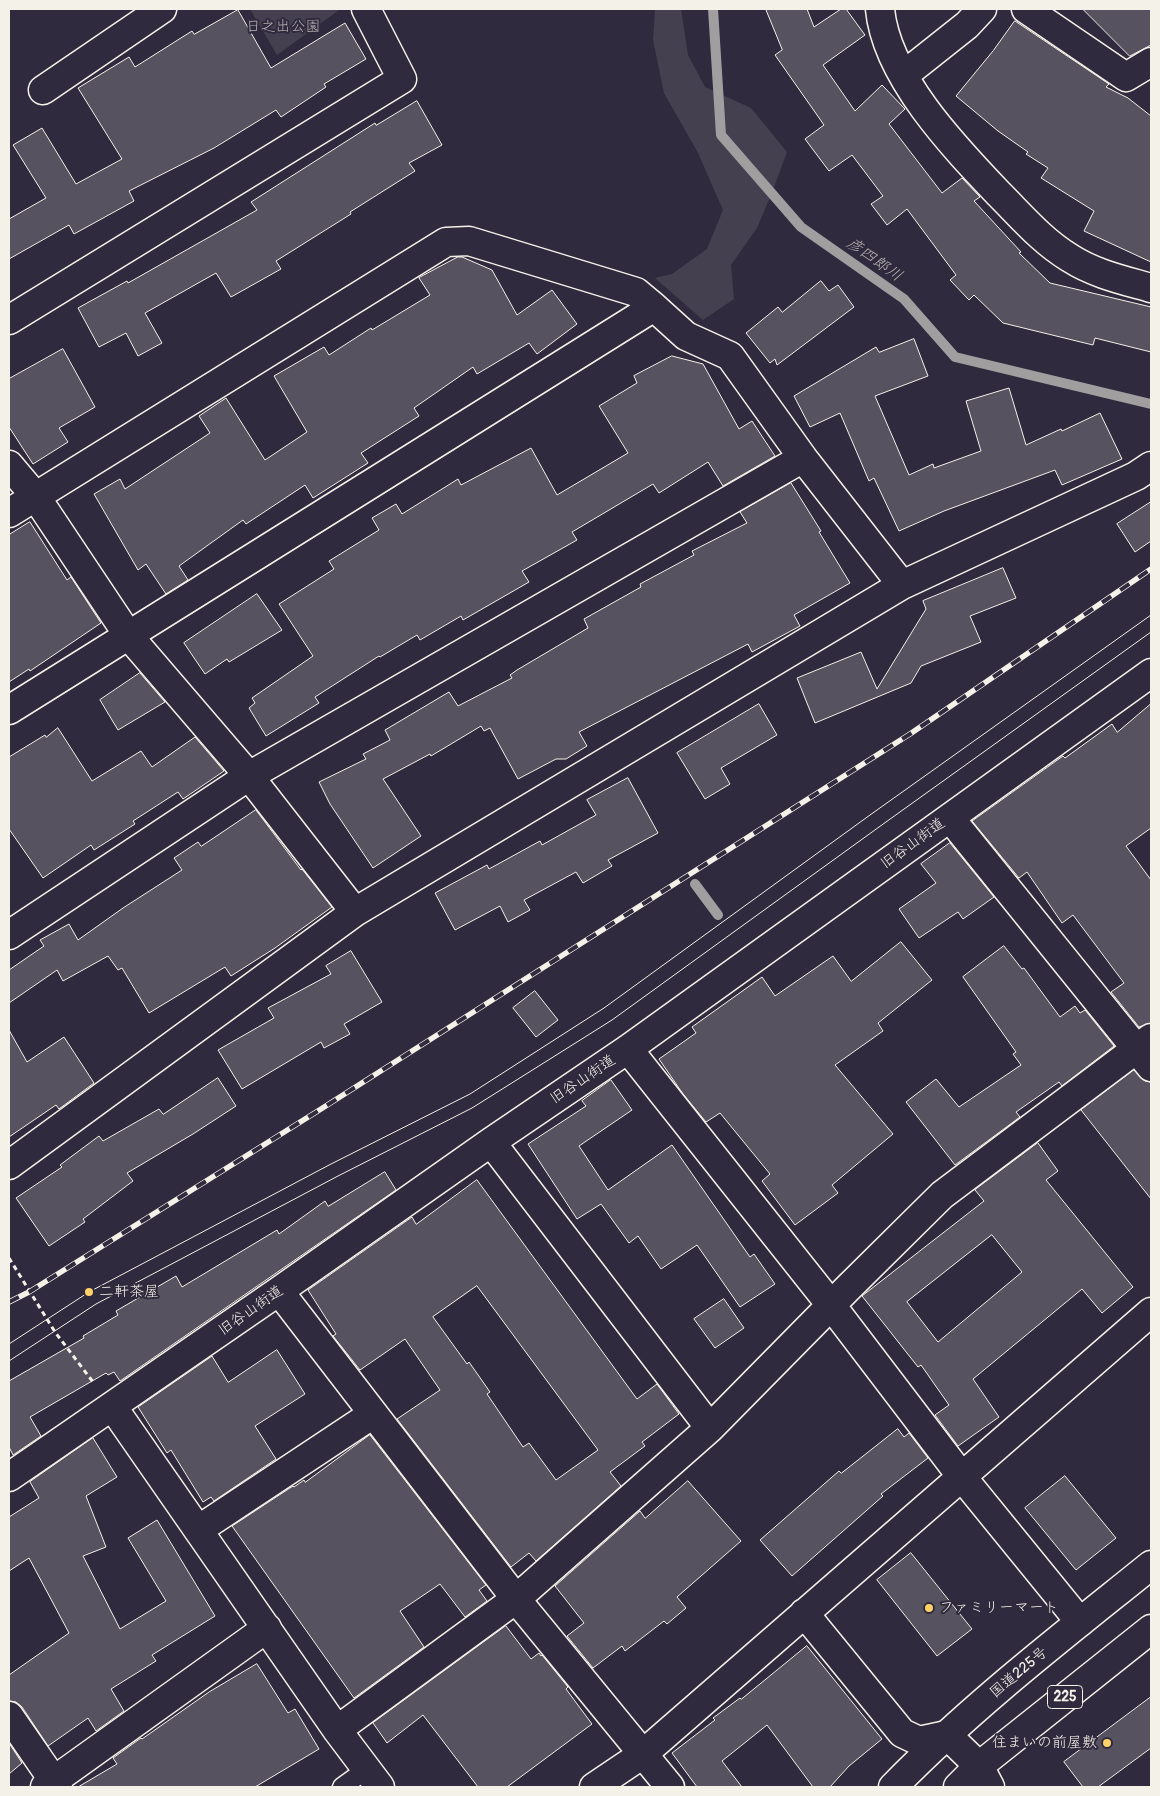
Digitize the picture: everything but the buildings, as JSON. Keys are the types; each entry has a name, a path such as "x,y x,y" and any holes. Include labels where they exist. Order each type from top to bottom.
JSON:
{"main road":[{"path":"43,90 136,16 162,9"},
{"path":"9,320 402,79 366,9"},
{"path":"880,9 881,22 897,64 924,108 955,148 1040,236 1070,258 1098,273 1151,288"},
{"path":"904,75 967,25 982,9"},
{"path":"1026,9 1126,77 1151,62"},
{"path":"9,513 446,242 469,241 636,292 686,336 730,356 803,458 902,585"},
{"path":"9,710 654,307"},
{"path":"9,934 249,776 803,458"},
{"path":"9,465 36,497 128,635 249,776 355,912"},
{"path":"9,1165 355,912 902,585 1136,476 1151,466"},
{"name":"旧谷山街道","path":"9,1477 628,1049 1151,673"},
{"path":"338,1730 516,1598 710,1428 942,1195 1146,1051 950,818"},
{"path":"628,1049 831,1305 962,1477 1080,1622"},
{"path":"491,1142 710,1428"},
{"path":"279,1292 516,1598 670,1787"},
{"path":"594,1787 643,1754 1151,1312"},
{"path":"112,1406 373,1778"},
{"path":"198,1530 374,1414"},
{"name":"国道225号","path":"893,1787 947,1735 1080,1622 1151,1565"},
{"path":"804,1613 902,1733 919,1741 947,1735 985,1776"},
{"path":"9,1716 52,1785 267,1628"},
{"name":"225","path":"958,1787 985,1776 1151,1629"}],"lane":[{"path":"342,1787 373,1778"}],"path":[{"path":"9,1258 60,1339 112,1406"}],"green space":[{"name":"日之出公園","path":"250,9 338,9 339,10 277,55"},
{"path":"655,9 681,9 688,55 705,87 751,108 787,152 757,228 731,265 734,299 703,320 655,278 672,274 707,249 723,210 698,153 664,93 653,40"}],"waterway":[{"name":"彦四郎川","path":"713,9 721,135 801,227 904,299 955,357 1151,404"},
{"path":"695,884 718,915"}],"tram line":[{"path":"9,1344 89,1292 331,1164 470,1094 604,1008 870,815 1151,615"},
{"path":"9,1361 96,1304 338,1176 472,1108 612,1020 1151,632"}],"railway":[{"path":"9,1302 29,1292 321,1109 910,734 1151,569"}],"place":[{"name":"二軒茶屋","path":"89,1292"},
{"name":"ファミリーマート","path":"929,1608"},
{"name":"住まいの前屋敷","path":"1107,1743"}]}
